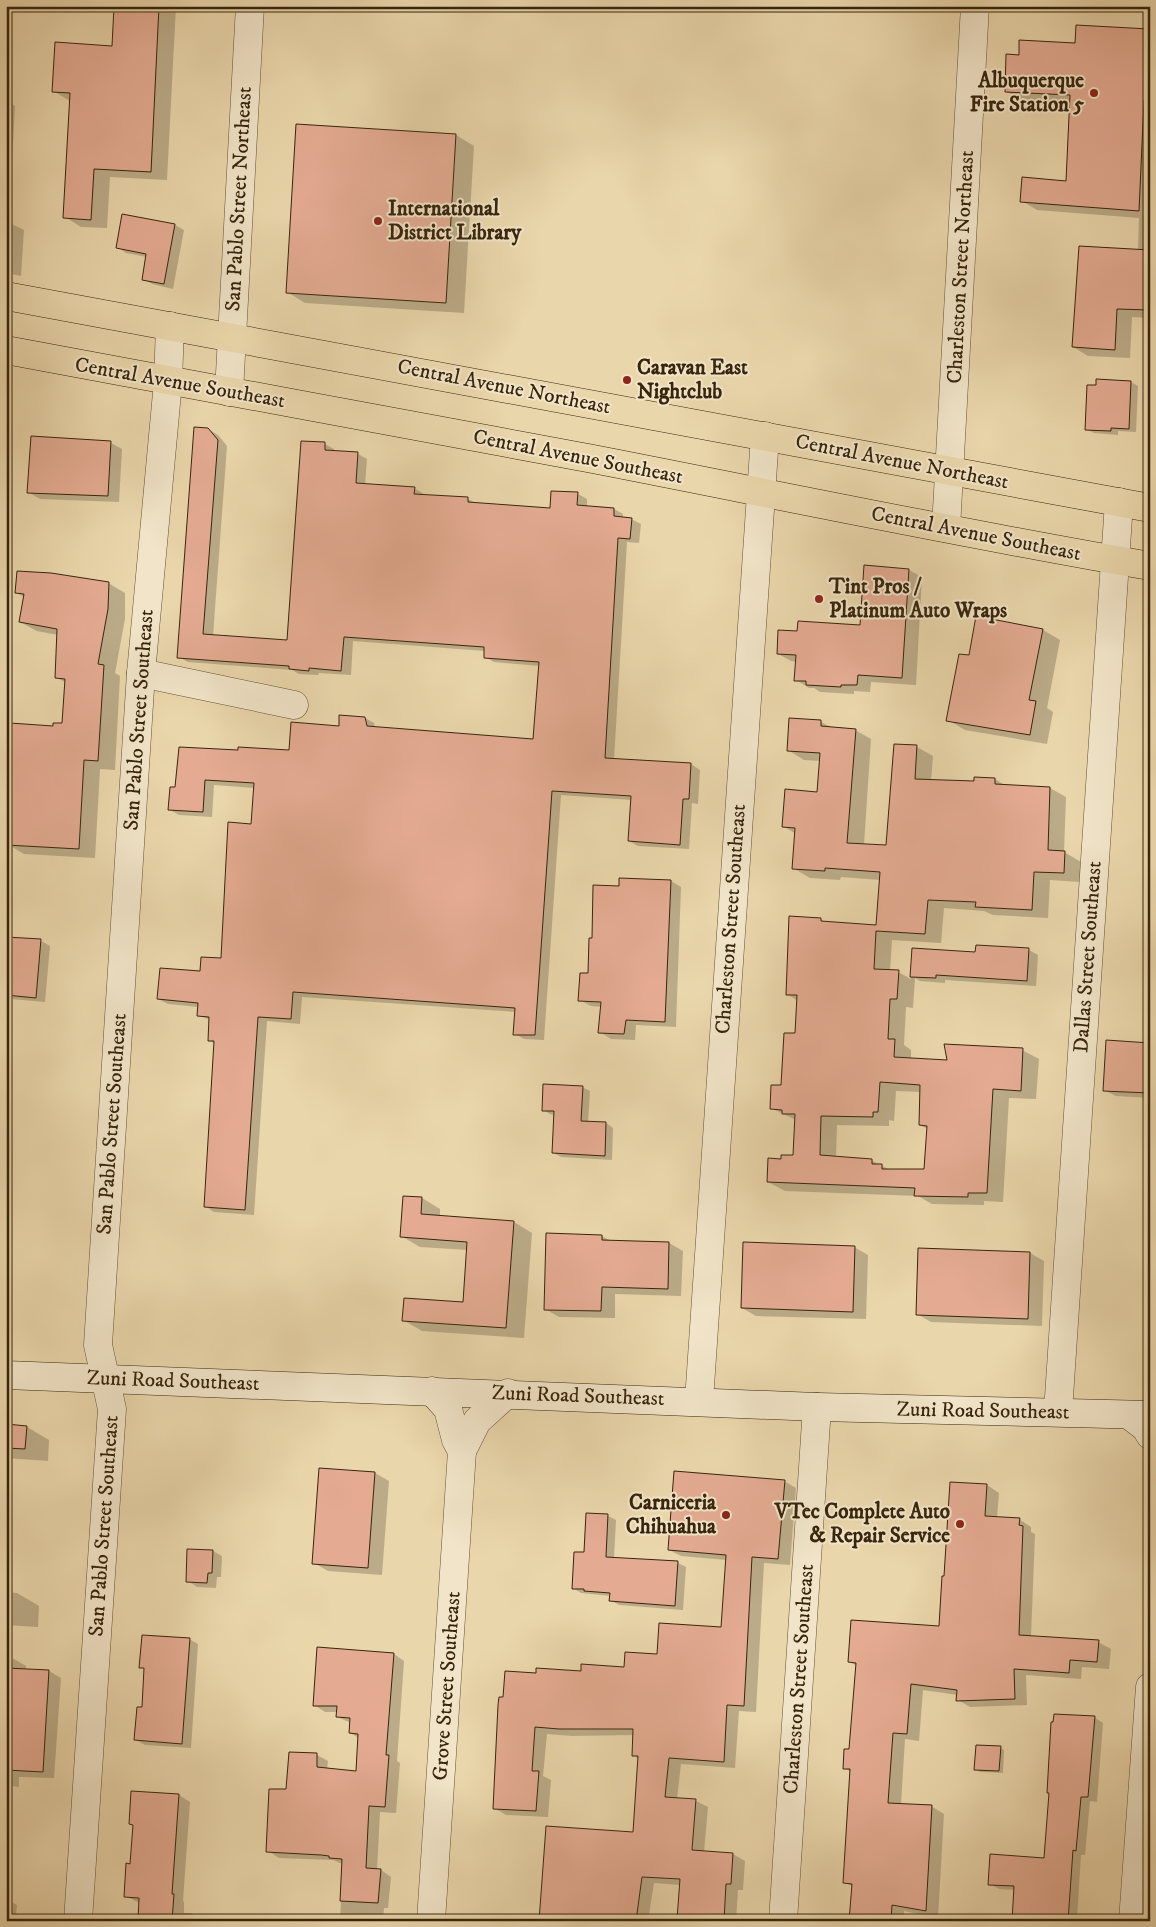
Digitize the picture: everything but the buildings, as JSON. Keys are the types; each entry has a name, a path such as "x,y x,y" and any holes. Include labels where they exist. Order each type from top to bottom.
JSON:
{"main road":[{"name":"Central Avenue Northeast","path":"6,296 232,336 1150,508"},
{"name":"Central Avenue Southeast","path":"6,350 1150,566"}],"street":[{"name":"San Pablo Street Northeast","path":"229,392 250,6"},
{"name":"Charleston Street Northeast","path":"946,528 975,6"},
{"name":"San Pablo Street Southeast","path":"78,1921 112,1409 98,1345 141,673 168,382 170,326"},
{"name":"Charleston Street Southeast","path":"699,1401 765,436"},
{"name":"Dallas Street Southeast","path":"1058,1412 1119,502"},
{"path":"141,673 294,705"},
{"name":"Zuni Road Southeast","path":"6,1375 817,1407 1139,1415"},
{"name":"Grove Street Southeast","path":"432,1391 448,1410 456,1440 462,1451"},
{"name":"Grove Street Southeast","path":"431,1921 462,1451 477,1421 508,1394"},
{"name":"Charleston Street Southeast","path":"783,1921 817,1407"},
{"path":"1139,1415 1150,1435"},
{"path":"1134,1921 1150,1687"}],"place":[{"name":"Albuquerque Fire Station 5","path":"1094,93"},
{"name":"International District Library","path":"378,221"},
{"name":"Caravan East Nightclub","path":"627,380"},
{"name":"Tint Pros / Platinum Auto Wraps","path":"819,599"},
{"name":"Carniceria Chihuahua","path":"726,1515"},
{"name":"VTec Complete Auto & Repair Service","path":"960,1524"}]}
